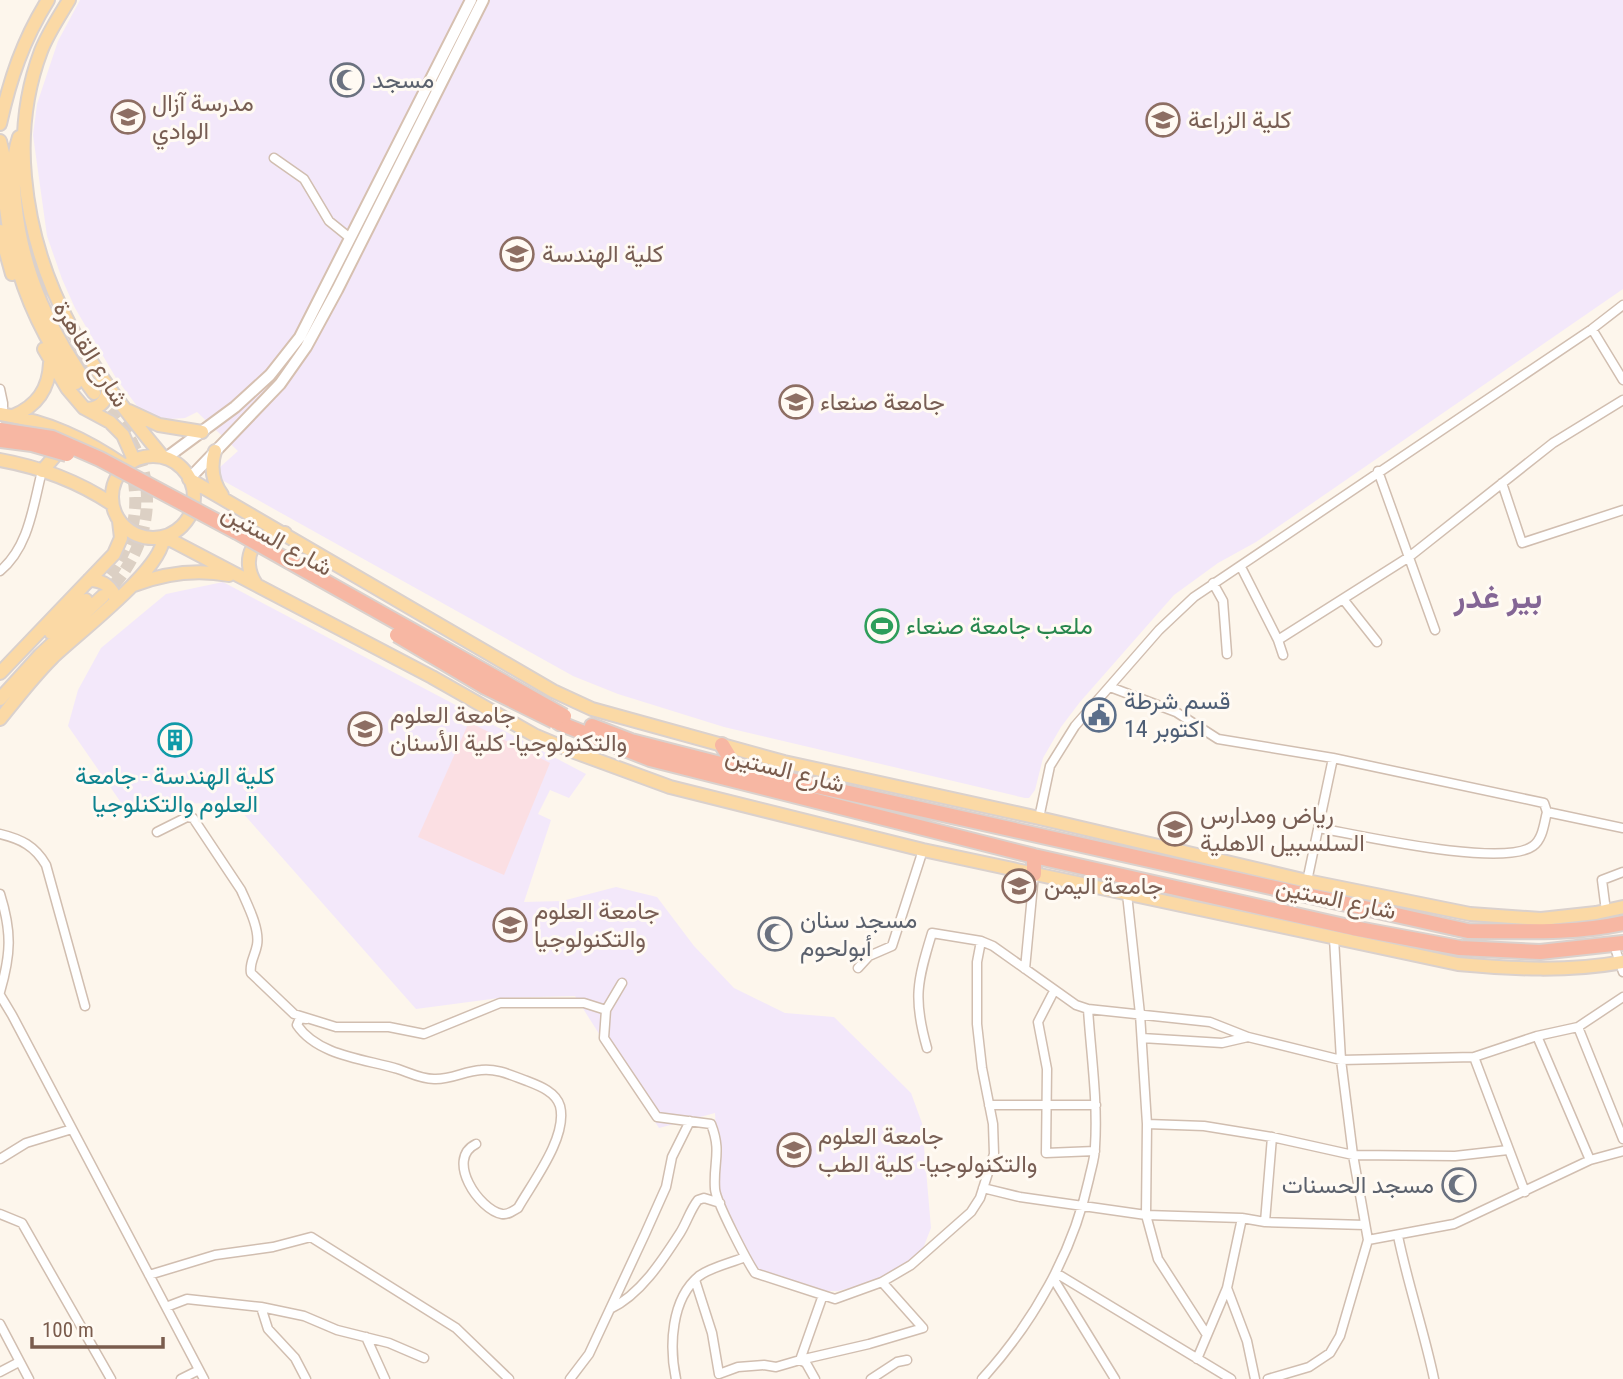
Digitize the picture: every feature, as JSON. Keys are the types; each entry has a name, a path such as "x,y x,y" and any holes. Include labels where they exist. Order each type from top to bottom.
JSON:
{"highway":[{"name":"شارع الستين","path":"0,430 52,438 100,459 237,533 561,720 736,768 1053,839 1306,888 1468,930 1543,932 1623,923"},
{"name":"شارع الستين","path":"0,440 57,450 82,460 275,564 485,687 650,759 1034,856 1353,928 1460,948 1540,952 1618,944"},
{"path":"722,745 736,768"},
{"path":"1053,839 1057,823"},
{"path":"1034,856 1034,874"},
{"path":"1597,928 1601,912"},
{"path":"1288,929 1292,913"}],"main road":[{"path":"0,124 14,67 25,39 48,0"},
{"name":"شارع القاهرة","path":"69,0 41,52 30,86 25,121 27,194 40,258 64,317 108,388 164,458"},
{"path":"25,121 15,149 13,174 16,214 23,251 37,296 88,400 90,410 101,405 108,388"},
{"path":"0,141 8,227 24,286 57,357 88,400"},
{"name":"شارع القاهرة","path":"0,231 15,283 50,362 117,428 128,443 130,463"},
{"path":"5,415 27,410 39,399 49,378 50,362"},
{"path":"122,407 159,425 202,432"},
{"path":"5,415 56,427 130,463"},
{"path":"42,471 51,463 57,452 59,439 56,427"},
{"path":"215,451 212,476 216,488 224,498"},
{"path":"148,456 164,458 180,466 189,479 194,496 191,513 180,528 164,537 154,539 138,536 124,527 119,520 112,504 113,487 130,463 148,456"},
{"path":"0,460 42,471 88,489 112,504"},
{"name":"شارع الستين","path":"189,479 553,691 592,709 784,762 1039,818 1306,888 1470,914 1541,919 1623,907"},
{"path":"0,699 96,589 121,538 119,520"},
{"path":"256,584 248,568 250,551 254,544 268,534 285,533"},
{"path":"0,719 30,680 131,587 159,554 164,537"},
{"name":"شارع الستين","path":"164,537 432,677 534,735 670,787 923,850 1458,964 1522,970 1622,966"},
{"path":"131,587 157,577 185,572 214,572 242,577"},
{"path":"0,684 96,589 98,580 107,584 116,601"},
{"path":"0,673 96,589"}],"street":[{"path":"189,479 280,384 306,347 337,290 442,71 471,0"},
{"path":"450,54 483,0"},
{"path":"164,458 202,432 270,374 300,337 350,238 442,71"},
{"path":"274,158 304,179 329,221 350,238"},
{"path":"1039,818 1051,766 1075,726 1159,630 1194,597 1623,305"},
{"path":"1591,329 1623,380"},
{"path":"270,374 280,384"},
{"path":"0,389 5,415"},
{"path":"1278,640 1409,557 1553,443 1623,400"},
{"path":"0,571 18,552 26,533 42,471"},
{"path":"1378,471 1435,630"},
{"path":"1502,483 1522,543 1623,510"},
{"path":"1241,567 1283,655"},
{"path":"1213,583 1223,601 1227,654"},
{"path":"1343,599 1377,642"},
{"path":"1110,687 1176,712 1218,739 1333,758 1544,803 1547,811 1539,840 1532,847 1506,853 1460,852 1319,828"},
{"path":"1306,888 1333,758"},
{"path":"1547,811 1623,828"},
{"path":"157,832 187,817 193,818 241,890 247,904 257,943 250,966 251,973 294,1014 306,1019 336,1027 389,1027 424,1034 500,1003 584,1003 606,1010"},
{"path":"0,834 24,841 40,854 46,865 85,1006"},
{"path":"858,968 869,956 891,946 923,850"},
{"path":"1601,912 1602,880 1623,872"},
{"path":"1025,970 1034,874"},
{"path":"0,894 9,923 7,966 0,994 204,1379"},
{"path":"1127,894 1142,1038 1147,1124 1146,1215 1158,1259 1207,1335"},
{"path":"927,1048 916,1001 922,965 932,933 981,941 993,946 1054,991 1088,1009 1210,1022 1248,1037 1341,1060 1474,1057 1520,1040 1578,1027 1623,997"},
{"path":"1268,1379 1309,1367 1329,1353 1340,1336 1368,1240 1353,1155 1341,1060 1334,938"},
{"path":"622,983 606,1010 604,1038 657,1117 711,1124 718,1141 715,1191 755,1273 835,1299 882,1282 911,1265 971,1212 983,1188 994,1154 993,1124 977,1024 977,962 981,941"},
{"path":"1618,944 1622,966"},
{"path":"1054,991 1038,1022 1047,1069 1046,1153 1095,1151"},
{"path":"982,1379 1004,1354 1055,1275 1083,1207 1095,1151 1096,1105 1088,1009"},
{"path":"306,1019 297,1021 304,1034 324,1047 356,1058 431,1079 482,1069 495,1071 542,1087 557,1101 560,1117 554,1145 518,1208 510,1213 501,1214 490,1208 466,1178 462,1166 463,1156 468,1148 476,1144"},
{"path":"1578,1027 1623,1139"},
{"path":"1537,1036 1590,1160"},
{"path":"1142,1038 1222,1043 1248,1037"},
{"path":"1474,1057 1525,1192"},
{"path":"989,1105 1096,1105"},
{"path":"570,1379 589,1354 666,1187 672,1157 690,1121"},
{"path":"1147,1124 1204,1126 1272,1137 1353,1155 1455,1156 1508,1150"},
{"path":"0,1159 26,1143 72,1129"},
{"path":"1265,1222 1272,1137"},
{"path":"1368,1240 1454,1224 1590,1160 1623,1150"},
{"path":"983,1188 1020,1197 1146,1215 1365,1225"},
{"path":"609,1310 628,1299 645,1281 681,1232 698,1200 704,1198 720,1203"},
{"path":"0,1214 22,1223 111,1379"},
{"path":"1197,1359 1227,1288 1242,1218"},
{"path":"1398,1236 1407,1282 1424,1333 1434,1379"},
{"path":"149,1275 215,1255 273,1247 311,1237 456,1328 509,1379"},
{"path":"676,1379 673,1364 675,1317 686,1290 701,1275 745,1257"},
{"path":"1055,1275 1231,1379"},
{"path":"1055,1275 1115,1379"},
{"path":"695,1280 712,1333 719,1376 738,1367 776,1367 923,1328 882,1282"},
{"path":"1227,1288 1247,1341 1255,1379"},
{"path":"800,1360 823,1295"},
{"path":"166,1307 187,1299 261,1307 304,1316 337,1330 389,1343 424,1358"},
{"path":"261,1307 268,1329 295,1358 306,1379"},
{"path":"0,1324 29,1379"},
{"path":"366,1337 385,1379"},
{"path":"800,1360 806,1363 815,1379"},
{"path":"871,1379 897,1362 907,1360"},
{"path":"0,1372 19,1362"},
{"path":"181,1379 199,1370"}],"shaded area":[{"name":"جامعة صنعاء","path":"80,0 1623,0 1623,289 1256,542 1218,563 1174,595 1061,727 1043,758 1035,790 1029,798 1025,798 724,727 618,694 573,676 222,480 218,476 219,468 238,451 197,412 185,418 170,419 153,416 137,406 116,378 75,308 47,236 33,135 37,104 58,41"},
{"name":"جامعة العلوم والتكنولوجيا","path":"223,582 586,774 569,798 550,790 538,814 551,820 524,902 562,901 616,887 657,897 694,946 734,988 785,1013 834,1017 911,1093 922,1123 931,1228 922,1251 887,1278 838,1291 824,1291 758,1272 751,1263 719,1195 715,1113 659,1128 575,996 499,998 416,1009 234,803 122,804 68,726 78,690 101,648 166,594"},
{"name":"جامعة العلوم والتكنولوجيا","path":"469,722 550,763 504,875 418,837"}],"tunnel":[{"path":"97,397 133,444 146,485 147,505 138,545 129,563 103,596"},
{"path":"98,589 118,563 130,535 135,504 132,471"}],"place":[{"name":"مسجد","path":"347,80"},
{"name":"مدرسة آزال الوادي","path":"128,117"},
{"name":"كلية الزراعة","path":"1163,120"},
{"name":"كلية الهندسة","path":"517,254"},
{"name":"جامعة صنعاء","path":"796,402"},
{"name":"ملعب جامعة صنعاء","path":"882,626"},
{"name":"قسم شرطة 14 اكتوبر","path":"1099,715"},
{"name":"جامعة العلوم والتكنولوجيا- كلية الأسنان","path":"365,729"},
{"name":"كلية الهندسة - جامعة العلوم والتكنلوجيا","path":"175,740"},
{"name":"رياض ومدارس السلسبيل الاهلية","path":"1175,829"},
{"name":"جامعة اليمن","path":"1019,886"},
{"name":"جامعة العلوم والتكنولوجيا","path":"510,925"},
{"name":"مسجد سنان أبولحوم","path":"775,934"},
{"name":"جامعة العلوم والتكنولوجيا- كلية الطب","path":"794,1150"},
{"name":"مسجد الحسنات","path":"1459,1185"}],"district":[{"name":"بير غدر","path":"1498,597"}]}
